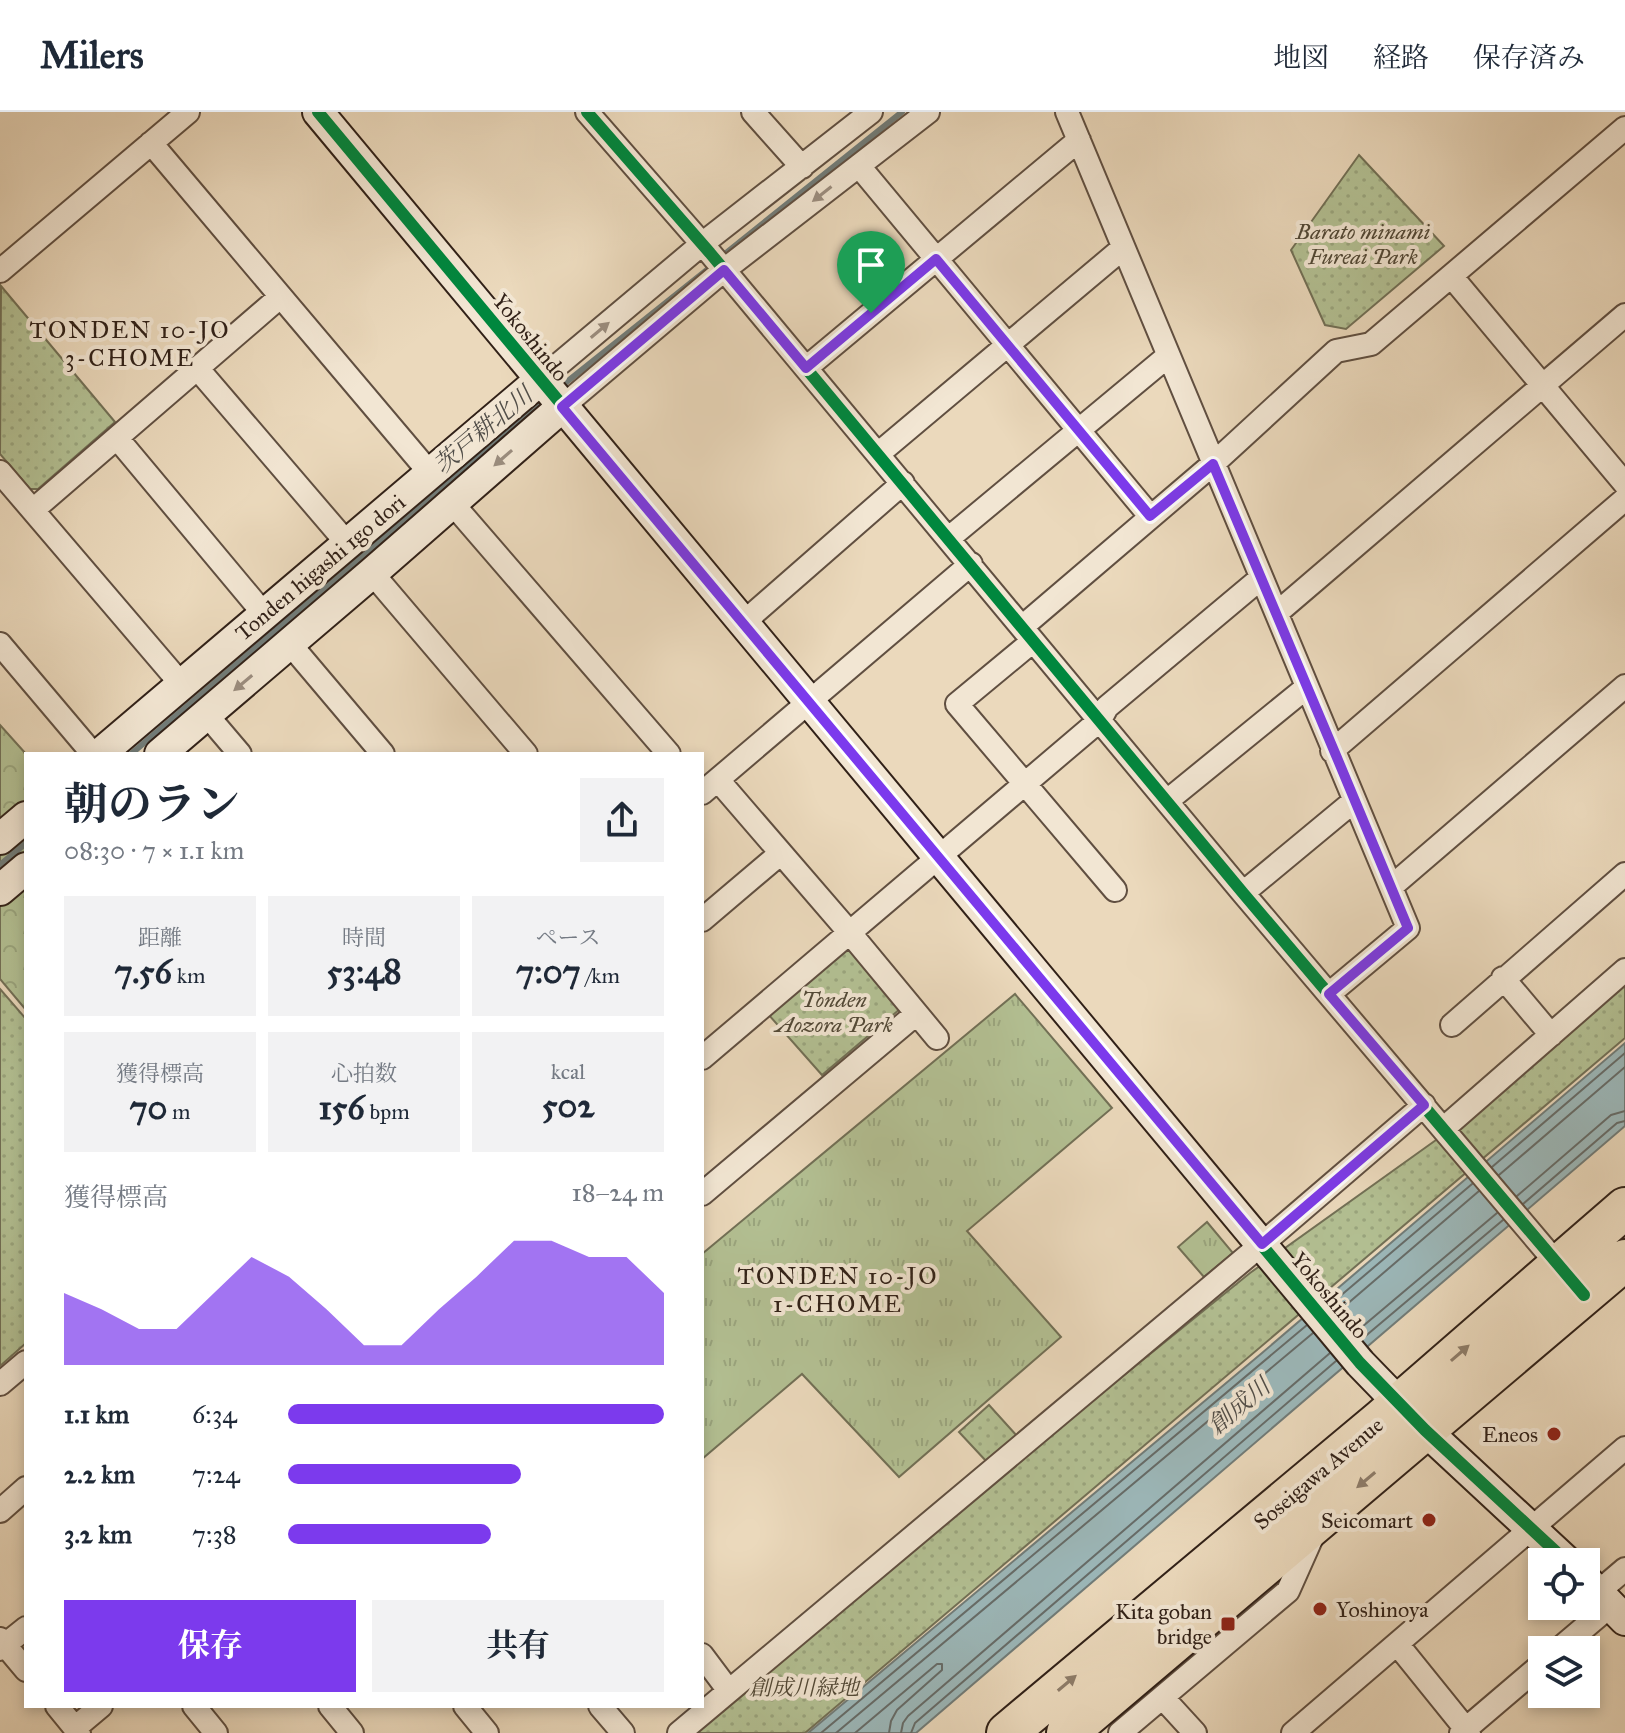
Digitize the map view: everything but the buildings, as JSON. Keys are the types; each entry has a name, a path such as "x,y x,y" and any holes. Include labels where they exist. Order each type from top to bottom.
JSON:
{"highway":[{"name":"Soseigawa Avenue","path":"1007,1733 1413,1417 1571,1280 1625,1208"},
{"name":"Soseigawa Avenue","path":"1571,1280 1625,1260"},
{"name":"Soseigawa Avenue","path":"1067,1733 1320,1519 1413,1417"}],"street":[{"path":"0,271 188,112"},
{"name":"Yokoshindo","path":"318,112 1360,1363 1552,1548"},
{"path":"587,112 714,258 1243,893 1571,1280"},
{"path":"753,112 802,167"},
{"path":"552,394 714,258 802,167 871,112"},
{"path":"552,394 714,258 859,166 928,112"},
{"path":"1067,112 1408,928 1329,994"},
{"path":"1115,890 957,704 1150,516 1213,464 1336,351 1371,344 1625,128"},
{"path":"806,368 1079,140"},
{"path":"151,143 430,473"},
{"path":"859,166 1150,516"},
{"path":"878,454 1123,248"},
{"path":"1452,277 1625,484"},
{"path":"33,510 280,297"},
{"path":"1278,612 1625,315"},
{"path":"949,538 1168,356"},
{"path":"197,368 347,543"},
{"name":"Tonden higashi 1go dori","path":"102,752 430,473 552,394"},
{"name":"Tonden higashi 1go dori","path":"162,752 452,503 552,394"},
{"path":"117,438 264,614"},
{"path":"0,472 182,685"},
{"path":"744,622 903,483"},
{"path":"1332,751 1625,499"},
{"path":"452,503 667,752"},
{"path":"937,1038 781,853 706,790 971,564"},
{"path":"372,573 524,752"},
{"path":"704,1056 940,858 1100,720 1107,707 1261,578"},
{"path":"0,644 91,752"},
{"path":"290,644 381,752"},
{"path":"1391,887 1625,686"},
{"path":"1167,801 1307,687"},
{"path":"206,714 238,752"},
{"path":"1243,893 1354,801"},
{"path":"0,839 24,819"},
{"path":"704,918 781,853"},
{"path":"0,890 24,870"},
{"path":"1452,1025 1625,874"},
{"path":"1443,1129 1625,970"},
{"path":"1503,978 1551,1035"},
{"path":"704,1192 916,1014"},
{"path":"679,1733 1424,1105"},
{"path":"0,1384 24,1364"},
{"path":"1293,1733 1625,1448"},
{"path":"0,1511 24,1490"},
{"path":"1120,1733 1288,1591 1320,1519"},
{"path":"1571,1636 1605,1600 1625,1569"},
{"path":"24,1629 2,1645 24,1668"},
{"path":"1398,1645 1465,1732 1528,1676"},
{"path":"704,1658 729,1691"},
{"path":"1163,1698 1195,1733"},
{"path":"59,1708 77,1730 99,1708"},
{"path":"196,1708 216,1733"},
{"path":"332,1708 352,1733"},
{"path":"467,1708 487,1733"},
{"path":"602,1708 623,1733"}],"green space":[{"name":"Barato minami Fureai Park","path":"1359,155 1444,246 1346,329 1325,325 1291,250"},
{"path":"1,286 115,422 38,489 30,489 0,454"},
{"path":"0,725 24,752 24,1008 0,979"},
{"name":"Tonden Aozora Park","path":"847,947 900,1009 822,1075 768,1014"},
{"name":"創成川緑地","path":"1625,980 1625,1038 805,1733 694,1733 1007,1470 1250,1273 1436,1140"},
{"path":"0,989 24,1017 24,1345 0,1366"},
{"path":"1015,994 1112,1108 967,1231 1061,1337 899,1477 802,1374 704,1457 704,1252"},
{"path":"1207,1222 1233,1253 1204,1277 1178,1247"},
{"path":"989,1405 1017,1436 987,1462 959,1432"}],"water":[{"name":"創成川","path":"1625,1043 1625,1126 916,1733 808,1733 1262,1353"}],"waterway":[{"name":"茨戸耕北川","path":"721,257 902,112"},
{"name":"茨戸耕北川","path":"559,388 713,265"},
{"name":"茨戸耕北川","path":"133,752 545,401"},
{"name":"茨戸耕北川","path":"0,865 24,845"}],"cycle path":[{"path":"318,112 1360,1363 1425,1430 1552,1548"},
{"path":"587,112 710,253 1243,893 1584,1295"}],"place":[{"name":"Eneos","path":"1554,1434"},
{"name":"Seicomart","path":"1429,1520"},
{"name":"Yoshinoya","path":"1320,1609"},
{"name":"Kita goban bridge","path":"1228,1624"}],"district":[{"name":"TONDEN 10-JO 3-CHOME","path":"130,344"},
{"name":"TONDEN 10-JO 1-CHOME","path":"838,1290"}],"route":[{"path":"936,259 1150,516 1213,464 1278,612 1332,751 1408,928 1329,994 1424,1105 1262,1244 562,407 724,270 806,368 871,313 936,259"}]}
